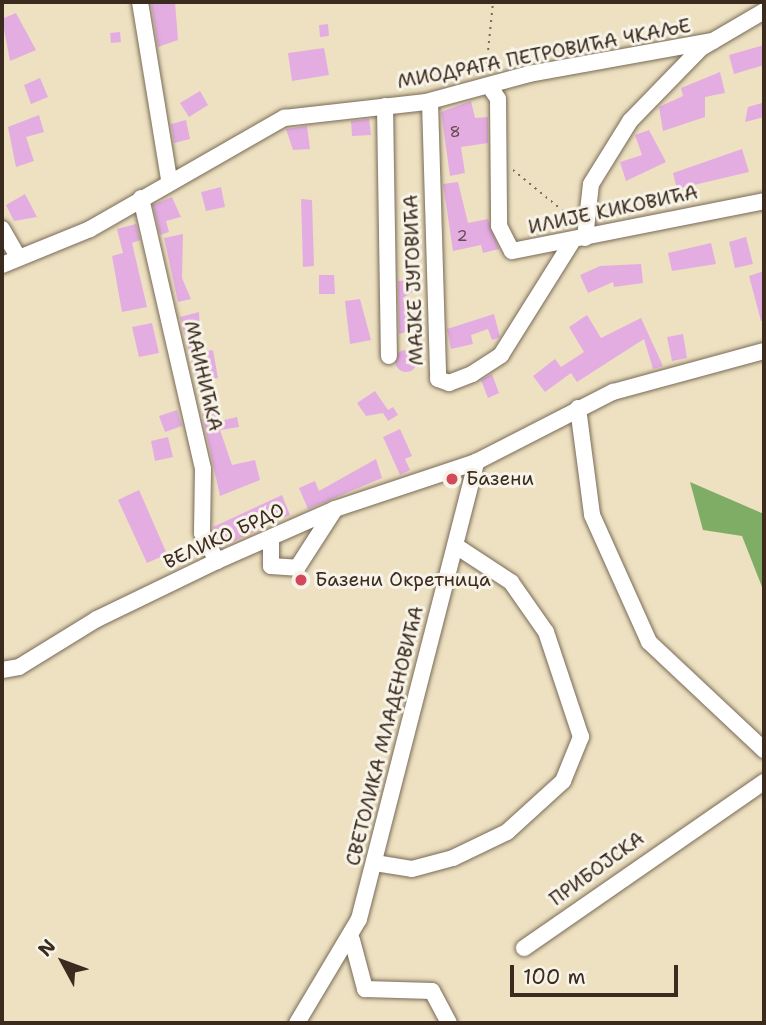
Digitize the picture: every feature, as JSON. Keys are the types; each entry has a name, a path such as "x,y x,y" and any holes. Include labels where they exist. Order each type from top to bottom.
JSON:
{"street":[{"path":"140,2 169,180"},
{"path":"581,236 591,184 630,121 713,41 764,11"},
{"name":"МИОДРАГА ПЕТРОВИЋА ЧКАЉЕ","path":"2,265 90,229 169,180 284,118 430,102 487,81 713,41"},
{"name":"ИЛИЈЕ КИКОВИЋА","path":"487,81 498,99 499,226 512,251 764,201"},
{"name":"МАЈКЕ ЈУГОВИЋА","path":"430,102 438,379 450,383 472,374 501,355 581,236"},
{"path":"385,106 389,356"},
{"name":"МАИНИЋКА","path":"141,198 203,469 202,533 218,561"},
{"path":"2,229 18,257"},
{"path":"475,462 613,392 764,351"},
{"path":"578,408 592,515 617,581 649,642 698,694 764,750"},
{"name":"ВЕЛИКО БРДО","path":"3,673 97,619 218,561 335,509 475,462"},
{"name":"СВЕТОЛИКА МЛАДЕНОВИЋА","path":"297,1023 352,940 375,863 475,462"},
{"path":"271,538 271,566 297,568 335,509"},
{"path":"375,863 412,869 453,858 507,832 563,780 581,737 546,632 511,582 456,546"},
{"name":"ПРИБОЈСКА","path":"524,948 695,824 764,782"},
{"path":"352,940 365,989 432,991 449,1023"}],"path":[{"path":"487,81 493,2"},
{"path":"499,158 581,236"}],"green space":[{"path":"690,482 764,514 764,592 742,536 703,530"}],"building":[{"path":"151,2 175,2 178,40 158,47"},
{"path":"16,13 36,50 10,61 2,19"},
{"path":"328,24 329,36 320,37 319,25"},
{"path":"120,32 121,42 111,43 110,33"},
{"path":"764,45 764,65 734,74 729,55"},
{"path":"324,48 329,75 292,81 288,53"},
{"path":"720,72 725,93 705,97 705,117 663,131 659,107 683,96 681,88"},
{"path":"40,78 48,97 31,104 24,85"},
{"path":"200,91 208,105 189,117 180,103"},
{"path":"471,101 475,118 488,117 488,143 461,147 465,173 450,176 441,112"},
{"path":"762,103 764,117 745,122 748,107"},
{"path":"39,115 44,132 26,137 34,161 16,167 8,127"},
{"path":"369,119 371,135 352,136 351,121"},
{"path":"186,120 190,139 174,143 171,124"},
{"path":"307,126 310,149 293,150 286,129"},
{"path":"649,130 666,162 626,181 620,162 642,155 635,135"},
{"path":"742,149 749,172 677,189 673,173"},
{"path":"458,182 468,223 488,219 499,249 483,253 481,245 453,251 443,184"},
{"path":"221,187 225,207 206,211 201,192"},
{"path":"25,194 37,217 14,221 6,205"},
{"path":"172,197 181,217 166,221 169,232 160,235 153,205"},
{"path":"301,199 312,200 314,266 303,267"},
{"path":"136,224 140,240 132,243 147,307 122,312 112,256 123,253 117,229"},
{"path":"183,234 182,278 191,299 178,302 164,238"},
{"path":"746,237 753,264 735,268 729,242"},
{"path":"711,243 716,264 672,271 668,253"},
{"path":"641,264 643,283 614,287 613,282 588,293 580,275 600,266"},
{"path":"764,271 764,321 761,321 749,276"},
{"path":"319,275 334,275 335,294 319,294"},
{"path":"413,280 414,291 403,298 410,331 399,334 398,281"},
{"path":"360,299 371,340 350,344 345,301"},
{"path":"199,312 201,352 213,350 218,378 197,381 180,317"},
{"path":"494,314 500,337 492,340 488,329 471,335 473,344 451,349 447,329"},
{"path":"587,315 601,338 641,318 663,366 653,369 644,339 577,382 571,373 545,392 533,376 555,359 561,367 584,352 569,327"},
{"path":"152,323 159,353 139,357 132,327"},
{"path":"683,334 687,358 672,361 667,337"},
{"path":"406,350 416,357 417,361 410,371 406,372 396,365 395,361 402,351"},
{"path":"492,374 499,393 488,398 481,380"},
{"path":"375,391 388,410 393,407 398,415 388,421 383,413 366,416 357,403"},
{"path":"177,410 182,426 165,432 159,416"},
{"path":"219,412 220,421 237,417 239,427 220,430 232,465 255,460 260,480 220,496 202,414"},
{"path":"400,429 412,456 405,459 410,470 400,475 383,437"},
{"path":"168,437 173,457 155,461 151,441"},
{"path":"376,459 382,478 308,509 299,488 315,481 319,491"},
{"path":"139,490 167,554 147,563 118,500"},
{"path":"282,495 290,515 221,547 213,527"}],"place":[{"name":"Базени","path":"452,479"},
{"name":"Базени Окретница","path":"301,580"}]}
